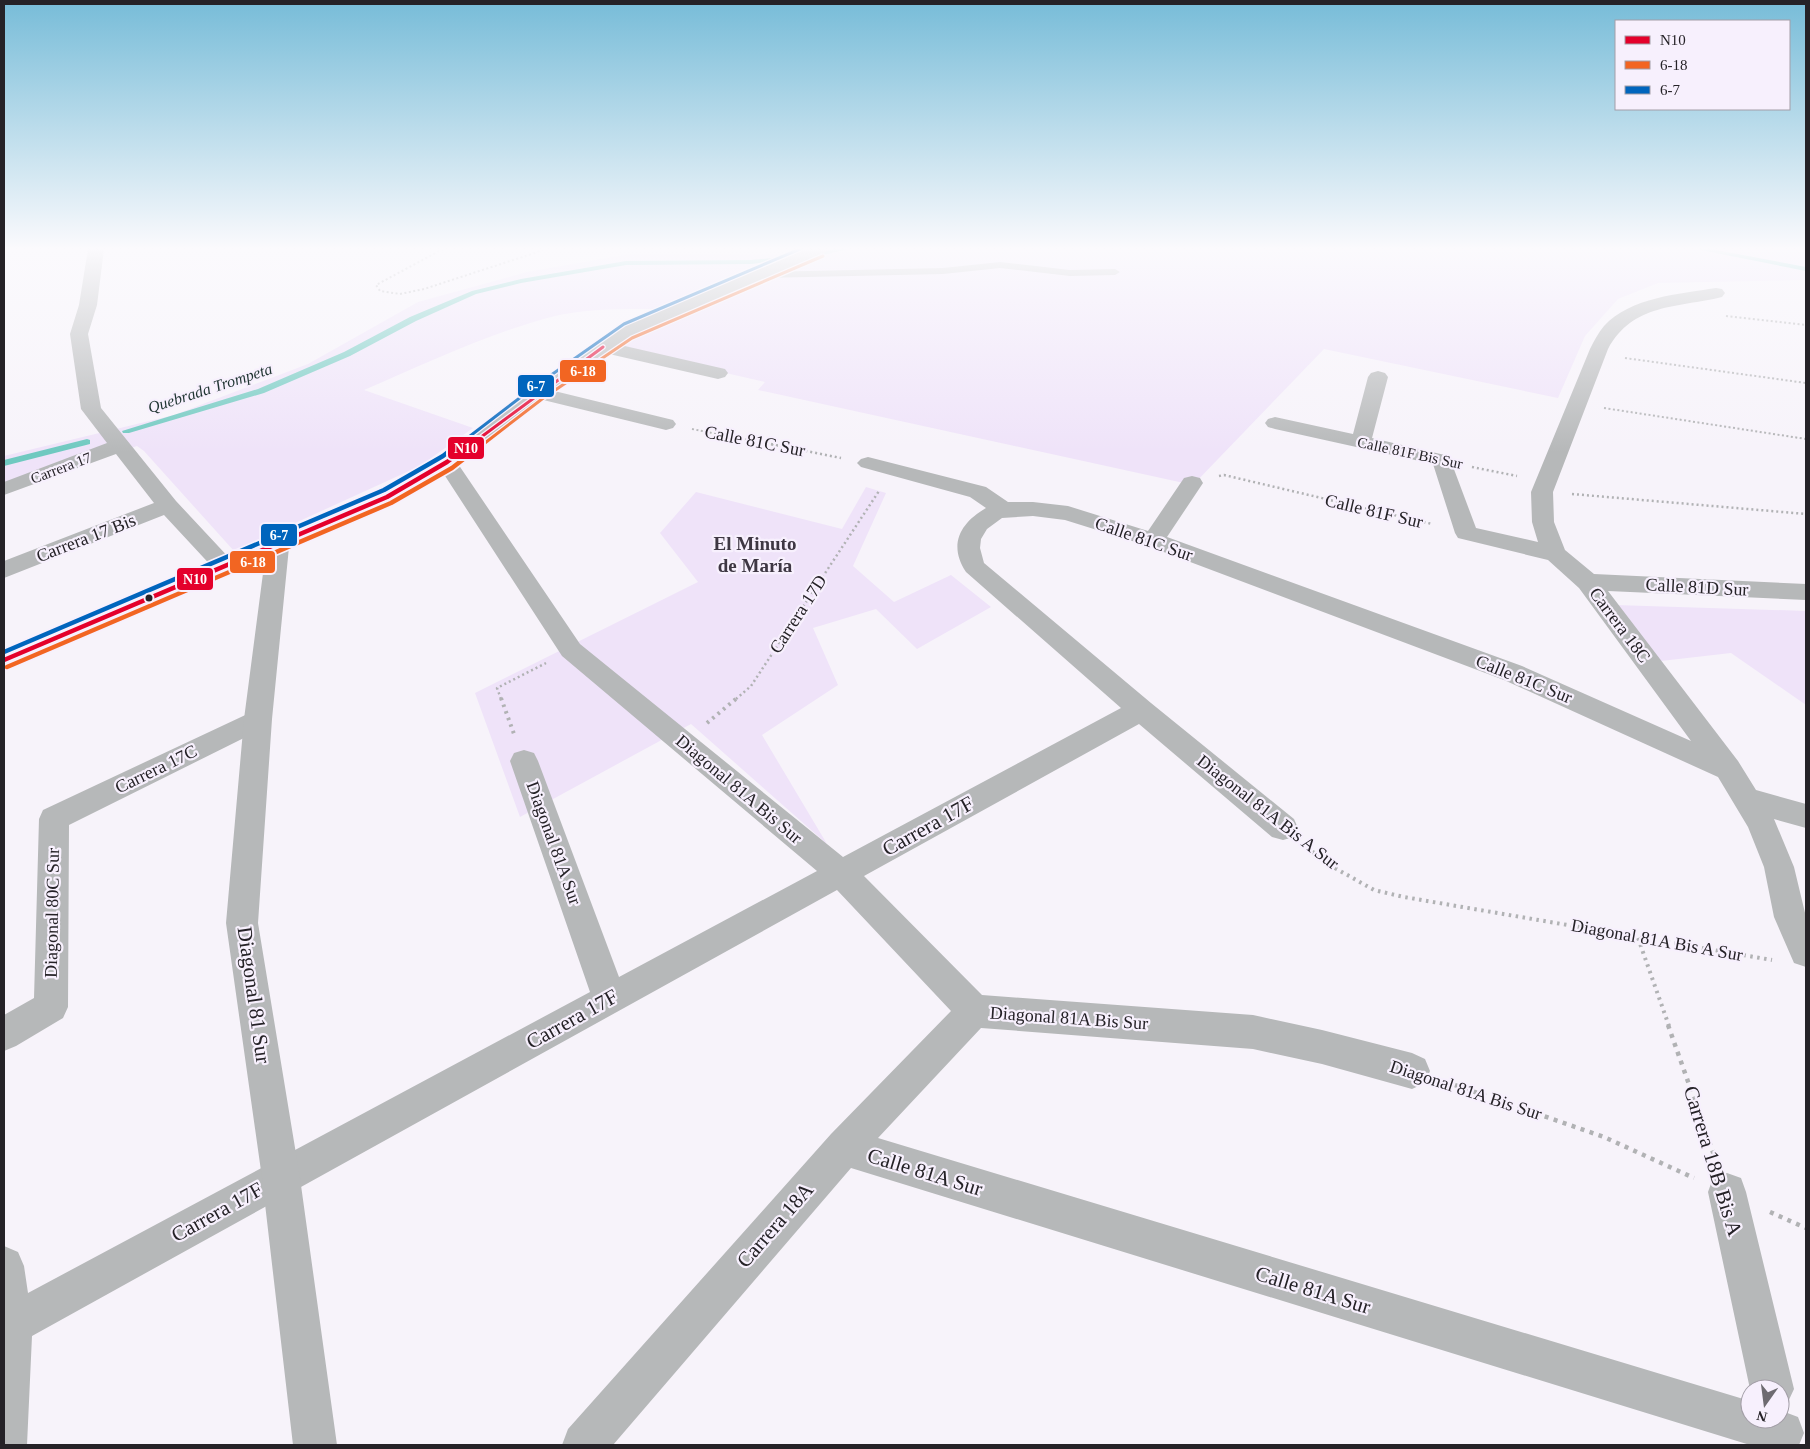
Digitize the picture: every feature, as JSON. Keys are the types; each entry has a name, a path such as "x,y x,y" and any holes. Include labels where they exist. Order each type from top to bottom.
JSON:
{"street":[{"path":"84,317 79,334 91,409 168,506 224,566"},
{"path":"4,660 387,497 447,462 602,347 628,331 662,317"},
{"name":"Carrera 18C","path":"1631,317 1611,328 1577,403 1544,487 1543,522 1548,539 1556,554 1588,582 1728,769 1761,822 1779,868 1790,917 1806,952"},
{"path":"602,347 718,373"},
{"path":"1361,442 1378,377"},
{"path":"538,393 666,424"},
{"name":"Calle 81F Bis Sur","path":"1275,423 1442,460"},
{"name":"Carrera 17","path":"4,489 119,446"},
{"path":"1442,460 1466,533 1556,554"},
{"name":"Diagonal 81A Bis Sur","path":"447,462 571,650 841,873 974,1011 1253,1032 1322,1047 1412,1071"},
{"path":"868,463 978,492 1003,509"},
{"path":"1153,540 1192,483"},
{"name":"Carrera 17 Bis","path":"4,570 168,506"},
{"name":"Calle 81C Sur","path":"1003,509 1033,509 1068,513 1153,540 1513,673 1728,769"},
{"name":"Diagonal 81A Bis A Sur","path":"1003,509 990,514 980,521 970,538 970,560 980,574 1283,828"},
{"name":"Diagonal 81 Sur","path":"278,544 258,719 242,923 281,1178 315,1445"},
{"name":"Calle 81D Sur","path":"1588,582 1806,592"},
{"name":"Carrera 17F","path":"7,1326 1141,710"},
{"name":"Carrera 17C","path":"54,819 258,719"},
{"name":"Diagonal 81A Sur","path":"524,761 610,999"},
{"path":"1746,799 1806,816"},
{"name":"Diagonal 80C Sur","path":"4,1034 52,1007 54,819"},
{"name":"Carrera 18A","path":"584,1445 844,1147 974,1011"},
{"name":"Calle 81A Sur","path":"844,1147 1782,1432"},
{"name":"Carrera 18B Bis A","path":"1726,1192 1770,1379"},
{"path":"4,1266 7,1326 4,1445"}],"path":[{"path":"1598,354 1806,383"},
{"path":"1577,403 1806,439"},
{"name":"Calle 81C Sur","path":"666,424 868,463"},
{"name":"Calle 81F Bis Sur","path":"1442,460 1544,487"},
{"name":"Carrera 17D","path":"684,743 751,686 893,469"},
{"name":"Calle 81F Sur","path":"1192,483 1224,474 1466,533"},
{"path":"1544,487 1806,514"},
{"name":"Diagonal 81A Sur","path":"524,761 497,688 571,650"},
{"name":"Diagonal 81A Bis A Sur","path":"1283,828 1326,863 1374,890 1404,897 1778,961"},
{"name":"Carrera 18B Bis A","path":"1638,938 1726,1192"},
{"name":"Diagonal 81A Bis Sur","path":"1412,1071 1604,1137 1806,1228"}],"shaded area":[{"path":"392,317 553,317 503,332 456,350 364,390 473,428 420,466 234,551 144,451 137,446 4,492 4,456 174,415 308,364"},
{"path":"644,317 1602,317 1585,336 1558,398 1324,349 1193,485 758,390 765,382 595,343"},
{"path":"866,487 886,493 853,566 894,602 951,575 991,607 917,649 876,609 813,628 838,685 762,735 827,844 691,724 520,817 475,693 698,582 660,533 696,492 842,529"},
{"path":"1615,605 1806,611 1806,705 1731,653 1661,661"}],"waterway":[{"name":"Quebrada Trompeta","path":"126,431 261,391 347,354 418,317"},
{"name":"Quebrada Trompeta","path":"4,463 87,442"}],"transit line":[{"name":"6-7","path":"4,652 384,490 443,456 534,387 624,324 641,317"},
{"name":"6-18","path":"7,667 391,503 452,468 542,399 632,338 682,317"},
{"name":"N10","path":"4,660 387,497 447,462 603,347"}],"district":[{"name":"El Minuto de María","path":"755,554"}]}
